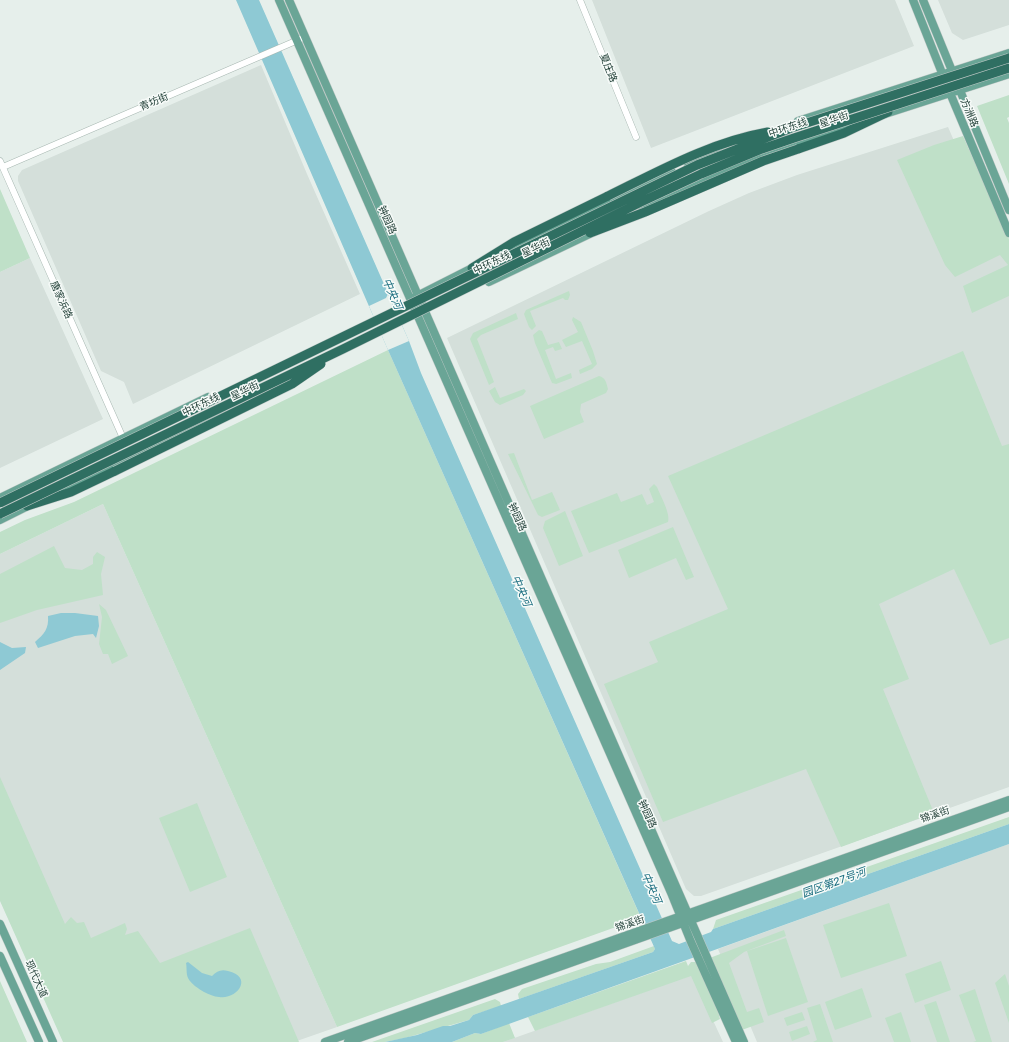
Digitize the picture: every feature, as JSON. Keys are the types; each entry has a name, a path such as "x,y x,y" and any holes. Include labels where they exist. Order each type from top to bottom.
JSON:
{"highway":[{"name":"中环东线","path":"0,503 637,194 721,155 791,128 1009,58"},
{"name":"中环东线","path":"0,514 343,349 701,174 802,135 1009,68"},
{"path":"560,242 609,226 728,175 844,133 888,112"},
{"path":"472,268 514,242 681,161 716,146 749,135 791,128"},
{"path":"27,506 71,492 292,384 343,349"}],"main road":[{"name":"钟园路","path":"279,0 422,314 686,919 736,1042"},
{"name":"钟园路","path":"289,0 414,297"},
{"name":"方洲路","path":"913,0 942,74 1009,233"},
{"name":"方洲路","path":"923,0 1009,210"},
{"name":"星华街","path":"0,498 472,268 719,150 834,109 1009,53"},
{"name":"星华街","path":"0,520 289,381 422,314 643,208 727,170 888,112 1009,74"},
{"name":"锦溪街","path":"686,919 1009,800"},
{"name":"锦溪街","path":"325,1042 1009,807"},
{"name":"现代大道","path":"0,924 53,1042"},
{"name":"锦溪街","path":"348,1042 646,932"},
{"path":"0,956 39,1042"},
{"name":"钟园路","path":"702,958 744,1042"}],"street":[{"name":"夏庄路","path":"580,0 636,137"},
{"name":"青坊街","path":"1,164 305,37"},
{"name":"唐家浜路","path":"1,164 123,438"}],"shaded area":[{"path":"592,0 895,0 914,46 651,148"},
{"path":"938,0 1009,0 1009,25 963,40 952,33"},
{"path":"261,65 360,294 133,404 124,382 101,371 18,181 18,176 22,170"},
{"path":"948,127 1009,267 1009,787 701,896 694,896 686,889 447,338 749,193 797,175"},
{"path":"30,258 103,419 0,468 0,272"},
{"path":"103,504 337,1027 294,1042 88,1042 0,846 0,554"},
{"path":"1009,844 1009,1042 757,1042 718,949"},
{"path":"692,975 723,1042 503,1042"}],"green space":[{"path":"1009,95 1009,117 1007,118 1009,123 1009,184 977,106"},
{"path":"963,136 1009,239 1009,296 972,313 963,286 1008,265 1000,255 955,277 945,265 897,160 934,145"},
{"path":"0,189 30,258 0,272"},
{"path":"569,291 570,295 568,300 563,298 530,311 536,326 532,330 529,327 524,314 526,310"},
{"path":"516,313 518,319 481,335 477,339 494,382 489,385 470,339 473,333"},
{"path":"573,317 581,322 597,364 592,369 580,374 579,370 592,364 582,341 566,347 562,340 578,332 572,320"},
{"path":"539,330 542,331 548,345 559,342 562,349 555,351 553,347 545,350 556,379 571,373 572,378 556,384 552,383 533,335"},
{"path":"388,350 641,918 337,1027 103,504 0,554 0,532 25,520 74,502"},
{"path":"963,351 1002,446 1009,444 1009,638 990,645 954,569 879,604 909,679 883,689 934,813 841,847 806,769 663,822 604,684 658,662 649,642 728,609 668,476"},
{"path":"599,376 604,379 608,389 606,393 581,404 580,412 584,422 544,439 530,406"},
{"path":"495,387 500,398 524,389 526,391 523,395 500,405 495,402 489,391"},
{"path":"514,453 532,500 552,492 560,510 542,517 538,515 508,454"},
{"path":"654,484 657,487 667,510 669,519 668,522 589,553 571,511 617,493 621,502 642,494 647,505 654,502 649,489"},
{"path":"565,511 583,556 559,566 543,528 545,521"},
{"path":"673,527 694,577 686,580 676,558 629,578 618,550"},
{"path":"54,546 65,568 82,570 93,564 93,557 97,552 105,557 101,574 103,595 37,610 0,623 0,574"},
{"path":"99,604 106,610 128,656 112,664 108,654 103,654 99,644 102,617"},
{"path":"0,777 65,924 71,917 77,923 84,922 91,938 125,923 127,929 125,935 138,931 160,963 250,928 299,1042 63,1042 0,901"},
{"path":"197,803 227,877 190,892 159,818"},
{"path":"1009,817 1009,824 713,929 716,920"},
{"path":"889,903 907,956 841,978 823,925"},
{"path":"784,930 786,936 744,952 729,963 747,1012 759,1008 764,1022 739,1031 707,959"},
{"path":"786,938 808,1002 768,1016 747,951"},
{"path":"654,946 655,949 653,952 519,999 518,994 522,989 596,964 610,962"},
{"path":"686,961 688,966 691,962 696,962 717,1007 720,1019 712,1023 691,976 535,1031 528,1017"},
{"path":"941,961 951,990 915,1003 905,974"},
{"path":"1005,974 1009,986 1009,1023 995,983"},
{"path":"0,981 27,1042 0,1042"},
{"path":"862,988 872,1017 835,1030 825,1002"},
{"path":"975,989 992,1042 973,1042 976,1041 959,995"},
{"path":"495,999 500,1002 501,1006 473,1015 469,1020 405,1038 385,1042 372,1042"},
{"path":"936,1001 950,1042 937,1042 924,1005"},
{"path":"820,1004 833,1042 813,1042 817,1040 807,1008"},
{"path":"802,1012 805,1020 787,1026 784,1018"},
{"path":"901,1012 911,1042 894,1042 885,1018"},
{"path":"509,1023 515,1038 503,1042 452,1042 475,1033 481,1034"},
{"path":"807,1026 810,1034 792,1041 789,1032"}],"water":[{"path":"236,0 259,0 409,341 421,373 672,941 679,944 711,932 713,929 1009,824 1009,844 481,1034 475,1033 452,1042 385,1042 417,1035 443,1026 450,1026 469,1020 473,1015 653,952 655,949 388,350"},
{"path":"61,613 98,616 99,626 96,638 93,634 75,636 38,648 35,642 45,631 48,624 48,616"},
{"path":"0,642 12,648 26,647 25,653 0,670"},
{"path":"188,962 202,973 212,976 221,970 226,970 236,974 240,978 240,987 237,992 226,997 219,997 204,992 189,980 186,963"}],"pier":[{"path":"388,294 409,341 388,350 369,306 386,298"}],"water label":[{"name":"中央河","path":"392,294"},
{"name":"中央河","path":"521,591"},
{"name":"园区第27号河","path":"834,883"},
{"name":"中央河","path":"651,888"}]}
